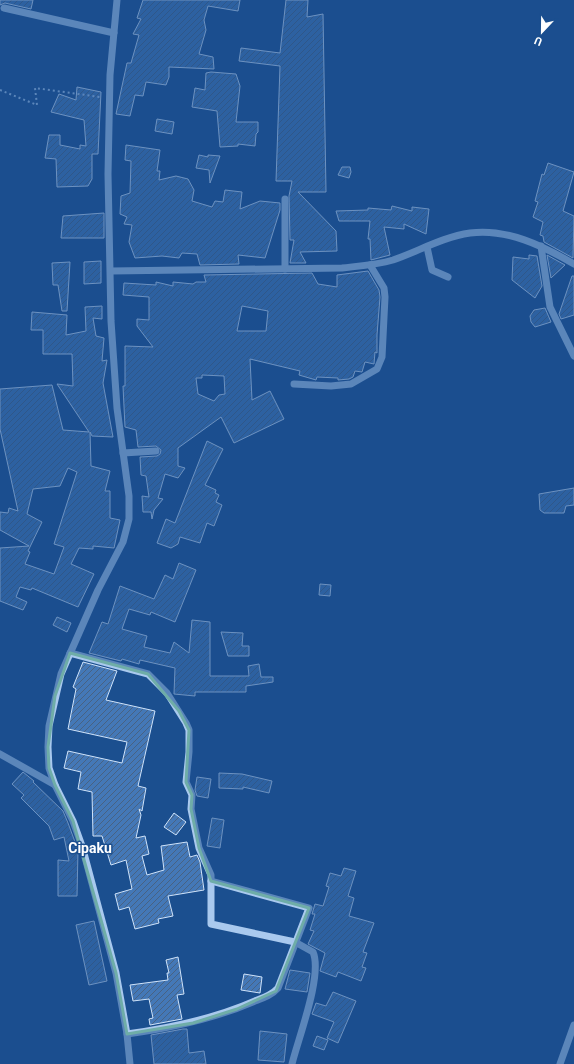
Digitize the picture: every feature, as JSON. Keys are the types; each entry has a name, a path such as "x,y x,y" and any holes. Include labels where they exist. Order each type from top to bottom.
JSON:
{"street":[{"path":"117,0 109,98 108,174 111,271 110,321 114,372 129,496 129,519 127,532 98,590 70,653 55,696 49,726 48,747 49,768 55,785 73,821 82,846 116,973 127,1034 130,1064"},
{"path":"4,8 114,33"},
{"path":"285,199 285,269"},
{"path":"111,271 210,271 342,268 370,265 392,260 449,238 472,233 499,234 518,237 540,246 574,264"},
{"path":"540,246 550,307 574,356"},
{"path":"427,247 432,270 448,276"},
{"path":"294,384 336,386 351,384 377,369 382,357 385,297 384,288 370,265"},
{"path":"123,452 156,451"},
{"path":"70,653 148,674 167,693 189,730 189,752 186,782 192,795 190,809 199,848 209,870 211,881 210,920 213,925 295,942 313,952 315,961 314,980 292,1064"},
{"path":"0,754 55,785"},
{"path":"127,1034 193,1023 237,1009 272,994 278,988 295,942 310,910 306,906 211,881"},
{"path":"560,1064 574,1025"}],"path":[{"path":"0,90 37,104 35,88 109,98"}],"highlighted area":[{"path":"70,653 148,674 179,711 189,730 186,782 192,795 191,809 199,848 211,881 309,908 276,991 237,1009 193,1023 127,1034 116,973 73,821 55,785 49,768 48,747 55,696"}],"building":[{"path":"0,0 33,0 31,9 5,3 0,5"},
{"path":"143,0 240,0 238,11 208,6 204,20 206,30 199,54 213,57 214,69 169,67 169,77 166,85 146,82 143,96 135,95 130,116 116,114 127,63 131,63 139,35 133,34 141,19 137,18"},
{"path":"286,0 308,0 307,17 323,14 326,192 298,192 336,231 337,251 300,252 306,263 290,263 294,240 290,240 289,196 292,181 276,181 280,66 239,61 241,48 280,53"},
{"path":"206,73 236,74 240,86 236,122 258,122 258,132 256,134 255,146 238,144 238,146 220,147 217,111 192,107 195,88 205,90"},
{"path":"77,87 101,92 98,154 92,154 92,179 88,186 57,187 56,159 45,158 49,135 60,135 60,145 80,149 80,145 86,146 84,120 51,112 59,94 76,100"},
{"path":"157,119 174,122 172,134 155,131"},
{"path":"126,145 160,150 157,171 160,171 159,180 176,176 188,179 194,190 192,201 212,207 215,201 223,202 225,190 242,192 240,209 260,201 280,203 280,210 265,258 238,255 239,264 200,265 197,254 182,253 179,258 162,256 135,258 129,242 132,225 124,224 127,217 120,214 121,196 130,193 131,161 125,160"},
{"path":"199,155 208,157 208,155 220,156 210,183 209,170 196,168"},
{"path":"548,163 574,172 563,211 574,216 573,258 544,242 543,236 540,235 543,222 533,217 538,202 535,201 542,174 544,175"},
{"path":"342,167 350,167 351,172 349,178 338,175"},
{"path":"392,206 412,211 412,207 429,209 426,234 404,224 404,229 384,227 390,255 371,260 370,239 368,239 370,221 339,221 336,211 368,210 368,208 391,210"},
{"path":"104,213 104,238 61,238 63,216"},
{"path":"529,255 537,256 542,286 535,298 512,280 513,257 529,259"},
{"path":"547,255 565,265 551,278"},
{"path":"101,261 101,283 84,284 84,262"},
{"path":"70,262 67,311 62,311 58,285 53,285 52,263"},
{"path":"368,271 379,290 380,297 377,353 375,352 374,364 365,362 362,372 355,371 353,377 349,379 338,380 338,378 317,377 316,380 299,375 300,371 250,359 252,400 270,391 284,419 234,443 221,417 178,448 178,466 185,468 178,478 165,474 158,498 163,499 154,510 152,519 151,512 143,512 142,496 149,497 146,476 141,475 140,457 157,456 160,454 161,450 156,446 138,447 136,430 125,427 123,386 125,386 125,346 153,347 137,326 137,319 149,320 149,297 123,295 124,283 156,285 156,282 173,286 173,282 193,284 196,282 206,282 204,275 312,273 318,284 337,287 337,275","holes":["242,306 268,311 266,331 237,331","202,375 224,376 225,394 219,395 214,401 198,394 196,378 202,378"]},
{"path":"572,276 574,276 574,315 561,319 559,314"},
{"path":"102,306 102,319 93,318 96,336 104,338 102,361 107,360 103,383 113,437 92,436 90,432 91,466 110,471 105,491 110,491 110,518 120,520 114,548 93,546 93,549 79,548 71,564 94,574 78,607 32,588 31,590 20,587 16,597 27,602 23,610 0,601 0,548 29,546 0,530 0,512 8,513 9,508 18,511 0,429 0,389 52,385 63,430 89,432 57,384 73,386 72,354 43,354 43,330 31,330 32,312 67,315 66,335 86,331 85,307","holes":["68,468 77,472 54,544 64,547 54,574 25,564 30,552 28,551 42,522 27,514 33,489 60,486"]},
{"path":"545,308 551,322 535,327 531,322 530,316 534,310"},
{"path":"207,441 223,449 205,485 216,490 215,493 219,495 216,502 222,505 214,526 207,523 200,543 180,537 178,544 171,548 157,543 166,519 175,523"},
{"path":"574,488 574,505 566,506 564,513 544,513 540,510 539,494"},
{"path":"179,563 196,570 175,622 151,612 150,615 129,609 122,629 147,636 144,647 170,653 174,642 189,653 192,620 210,622 210,676 249,676 248,666 259,664 261,677 273,677 273,682 246,686 246,692 195,692 195,696 174,694 175,668 140,660 139,664 122,659 121,661 89,653 102,622 108,624 120,586 154,599 165,575 173,579"},
{"path":"320,584 331,585 330,596 319,595"},
{"path":"57,617 71,623 67,632 53,625"},
{"path":"221,632 243,633 242,646 249,646 249,656 228,656"},
{"path":"83,662 117,671 106,700 155,711 138,786 146,788 142,811 139,809 141,815 136,838 145,836 149,854 142,856 147,875 164,870 161,846 187,842 190,857 197,855 200,862 204,890 168,896 173,916 158,919 159,923 135,929 129,907 119,910 115,894 132,889 126,860 111,865 102,836 93,836 92,792 78,789 81,772 64,768 68,751 122,763 127,742 68,729 76,689 73,687"},
{"path":"23,772 34,781 33,782 63,811 78,850 77,896 58,896 58,860 69,861 64,837 54,840 49,826 21,798 24,795 12,784"},
{"path":"219,773 242,774 272,781 269,793 243,787 243,789 219,788"},
{"path":"197,777 211,779 208,798 197,796 195,790"},
{"path":"174,813 186,822 176,835 164,827"},
{"path":"212,818 224,820 220,848 207,846"},
{"path":"344,868 356,871 348,896 354,898 349,916 374,923 363,952 367,953 362,967 366,968 361,981 338,972 336,977 320,971 325,953 308,944 314,931 310,930 315,914 312,914 315,904 323,906 329,887 326,886 330,873 341,876"},
{"path":"94,921 107,981 89,985 76,925"},
{"path":"178,957 184,994 177,995 182,1019 150,1025 149,1019 153,1018 149,999 133,1001 130,985 168,980 167,973 169,973 166,960"},
{"path":"290,970 310,973 307,992 285,989"},
{"path":"244,974 262,977 260,993 241,990"},
{"path":"333,992 356,1001 338,1043 327,1038 334,1022 312,1014 316,1003 326,1006"},
{"path":"187,1029 189,1053 204,1051 206,1064 154,1064 151,1035"},
{"path":"260,1031 287,1034 284,1062 258,1060"},
{"path":"317,1036 328,1040 324,1050 313,1046"}],"district":[{"name":"Cipaku","path":"90,848"}]}
